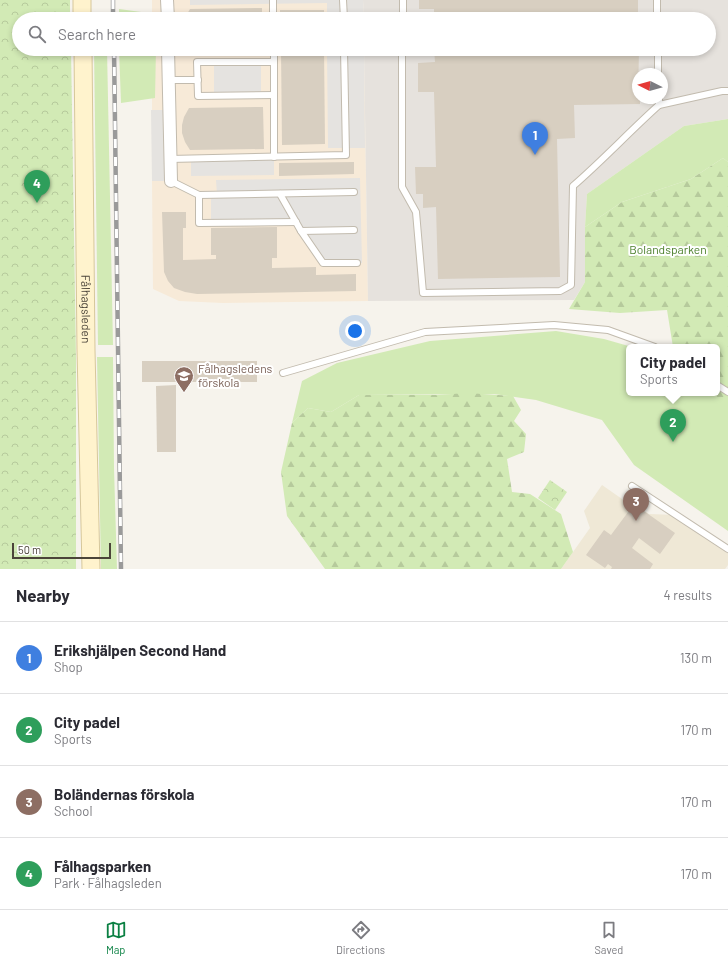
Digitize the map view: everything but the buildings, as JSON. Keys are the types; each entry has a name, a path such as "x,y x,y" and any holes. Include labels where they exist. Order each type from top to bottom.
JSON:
{"main road":[{"path":"82,0 82,12"},
{"name":"Fålhagsleden","path":"83,56 86,350 91,569"}],"street":[{"path":"167,0 168,12"},
{"path":"168,56 171,181"}],"lane":[{"path":"273,0 273,12"},
{"path":"343,0 344,12"},
{"path":"403,0 403,12"},
{"path":"657,0 657,12"},
{"path":"274,56 274,157"},
{"path":"170,159 346,155 344,56"},
{"path":"402,56 402,187 416,212 423,293 560,292 571,285 573,186 595,167 630,131 659,105 728,91"},
{"path":"658,56 658,68"},
{"path":"274,62 197,62 198,96 274,95"},
{"path":"169,80 198,80"},
{"path":"171,181 199,196 354,192"},
{"path":"280,194 301,231 322,263 357,263"},
{"path":"199,196 199,224 296,222"},
{"path":"301,231 354,230"},
{"path":"283,373 425,332 554,325 608,330 647,344"},
{"path":"632,486 728,549"}],"shaded area":[{"path":"152,0 363,0 364,12 152,12"},
{"path":"190,0 363,0 364,12 327,12 327,3 190,5"},
{"path":"363,0 728,0 728,119 684,126 587,194 585,227 585,282 574,300 368,301 364,56 716,56 716,12 364,12"},
{"path":"152,56 364,56 368,301 223,303 179,301 153,289"},
{"path":"327,56 364,56 365,148 328,148"},
{"path":"214,62 261,62 261,95 214,95"},
{"path":"151,110 169,110 171,181 152,181"},
{"path":"274,157 274,175 191,176 191,158"},
{"path":"360,178 362,263 323,263 296,222 211,223 211,195 217,195 216,180"},
{"path":"602,485 632,506 634,504 649,514 676,515 728,549 728,565 725,569 561,569 590,528 584,511"}],"green space":[{"path":"0,0 70,0 70,12 12,12 12,56 71,56 76,358 76,569 0,569"},
{"path":"119,9 141,12 119,12"},
{"path":"94,56 107,56 113,345 98,345"},
{"path":"119,56 156,56 155,98 121,103"},
{"path":"728,119 728,162 723,158 691,179 622,202 585,227 587,194 684,126"},
{"name":"Bolandsparken","path":"723,158 728,162 728,398 715,400 709,396 720,396 720,344 673,344 667,310 620,313 569,309 585,282 585,227 622,202 691,179"},
{"path":"556,331 604,339 626,345 626,396 720,396 720,394 728,398 728,531 634,465 602,420 536,400 494,394 359,395 331,412 308,408 292,423 302,381 337,363 430,341"},
{"path":"97,357 113,357 117,569 101,569"},
{"path":"467,393 513,396 521,410 514,421 526,434 524,452 507,459 512,492 530,494 561,514 573,552 561,569 325,569 287,516 281,472 292,423 308,408 331,412 359,395 437,395"},
{"path":"550,480 567,492 555,510 538,498"}],"railway":[{"path":"113,0 113,12"},
{"path":"114,56 121,569"}],"place":[{"name":"Erikshjälpen Second Hand","path":"535,155"},
{"name":"Fålhagsparken","path":"37,203"},
{"name":"Fålhagsledens förskola","path":"184,393"},
{"name":"City padel","path":"673,442"},
{"name":"Boländernas förskola","path":"636,521"}]}
